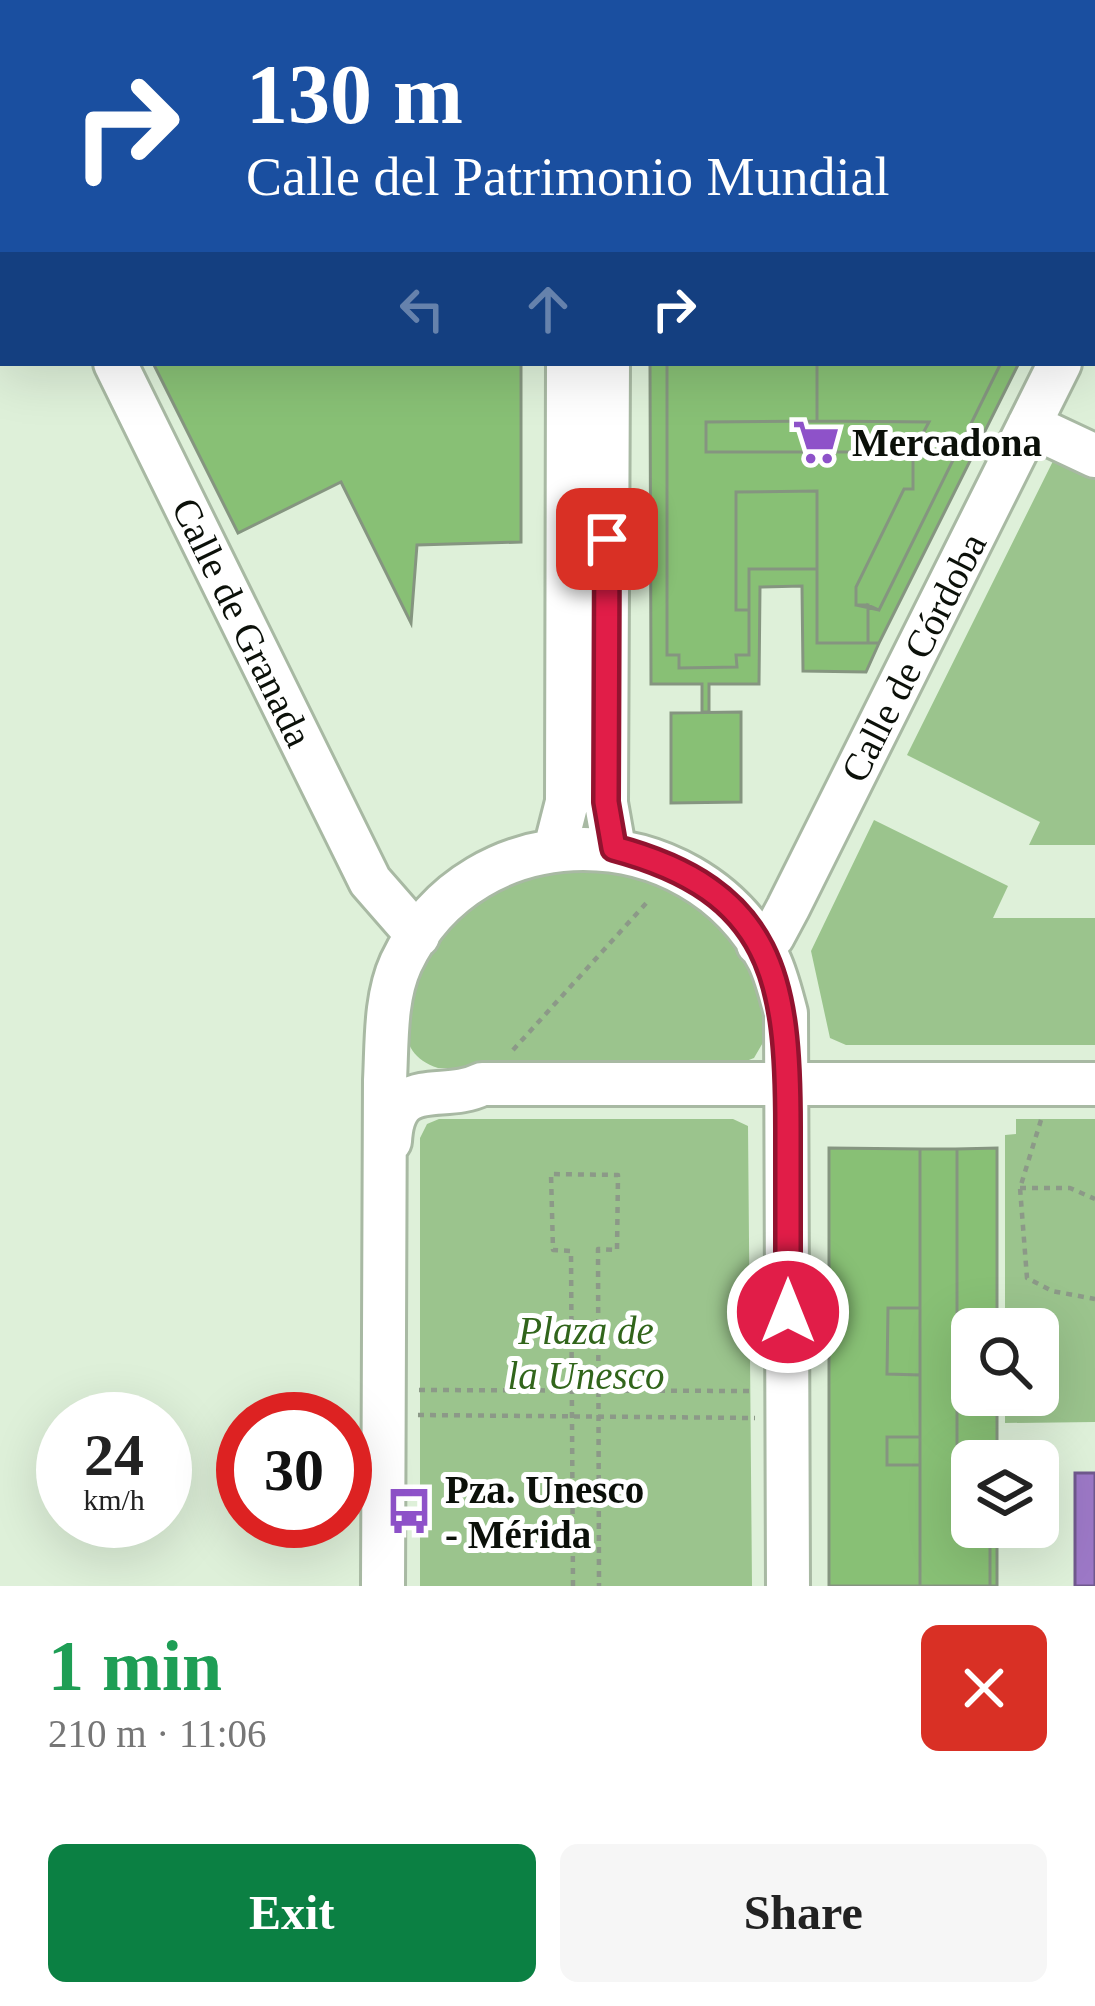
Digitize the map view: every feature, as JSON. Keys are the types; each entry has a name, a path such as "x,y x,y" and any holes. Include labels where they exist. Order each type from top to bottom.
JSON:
{"street":[{"name":"Calle de Granada","path":"116,366 370,881 418,936"},
{"path":"555,849 567,802 568,366"},
{"path":"608,366 606,802 614,848"},
{"name":"Calle de Córdoba","path":"758,944 772,936 788,908 1058,366"},
{"path":"1029,425 1095,455"},
{"path":"383,1586 385,1080 400,966 443,902 480,874 555,849 614,848 684,873 734,913 775,976 785,1028 788,1085 788,1586"},
{"path":"394,994 399,1049 410,1064 431,1076 468,1077 487,1084"},
{"path":"680,1085 753,1070 776,1047 785,1028"},
{"path":"384,1177 390,1163 391,1126 403,1104 419,1094 487,1084 1095,1084"}],"path":[{"path":"487,1084 494,1068 654,894 677,885 684,873"},
{"path":"1041,1114 1041,1134 1020,1188 1027,1278 1052,1291 1095,1299"},
{"path":"574,1586 571,1251 553,1250 551,1174 618,1175 616,1250 598,1249 599,1586"},
{"path":"1020,1188 1070,1188 1095,1199"},
{"path":"420,1390 752,1392"},
{"path":"420,1416 752,1418"}],"green space":[{"path":"1057,453 1095,472 1095,845 1029,845 1040,822 907,755"},
{"path":"874,820 1008,886 993,918 1095,918 1095,1045 846,1045 830,1038 811,951"},
{"path":"622,866 701,901 758,976 768,1034 754,1058 728,1068 438,1068 417,1056 407,1038 411,991 435,943 464,907 532,871"},
{"name":"Plaza de la Unesco","path":"439,1119 733,1119 748,1126 752,1586 420,1586 420,1138 427,1124"},
{"path":"1016,1119 1095,1119 1095,1422 1005,1423 1005,1416 1059,1416 1059,1308 1005,1308 1005,1135 1016,1134"}],"shaded area":[{"path":"1075,1473 1095,1473 1095,1586 1075,1586"}],"building":[{"path":"154,366 521,366 521,542 417,545 411,623 341,482 238,533"},
{"path":"650,366 667,366 667,655 679,655 679,668 737,667 736,655 749,655 749,569 817,569 817,643 879,643 866,672 803,671 802,586 760,587 759,684 709,684 709,712 702,712 702,684 651,684"},
{"path":"667,366 817,366 817,421 706,422 706,452 913,452 913,489 904,489 856,587 856,605 868,605 868,643 817,643 817,491 736,492 736,610 749,610 749,655 736,655 737,667 679,668 679,655 667,655"},
{"path":"817,366 1000,366 879,610 856,605 856,587 904,489 913,489 913,452 929,422 817,421"},
{"path":"1000,366 1018,366 879,643 868,643 868,605 879,610"},
{"path":"706,422 929,422 913,452 706,452"},
{"path":"817,491 817,569 749,569 749,610 736,610 736,492"},
{"path":"741,712 741,802 671,803 671,713"},
{"path":"829,1148 920,1149 920,1308 888,1308 887,1374 920,1375 920,1437 887,1437 887,1465 920,1465 920,1586 829,1586"},
{"path":"997,1148 997,1308 957,1308 957,1149"},
{"path":"920,1149 957,1149 951,1416 957,1416 957,1440 951,1440 951,1548 990,1548 990,1586 920,1586"},
{"path":"888,1308 920,1308 920,1375 887,1374"},
{"path":"957,1416 997,1416 997,1440 957,1440"},
{"path":"887,1437 920,1437 920,1465 887,1465"},
{"path":"990,1548 997,1548 997,1586 990,1586"}],"place":[{"name":"Mercadona","path":"816,442"},
{"name":"Pza. Unesco - Mérida","path":"409,1511"}],"route":[{"path":"607,539 606,802 614,848 659,860 694,878 734,913 768,958 786,1012 788,1312"}]}
